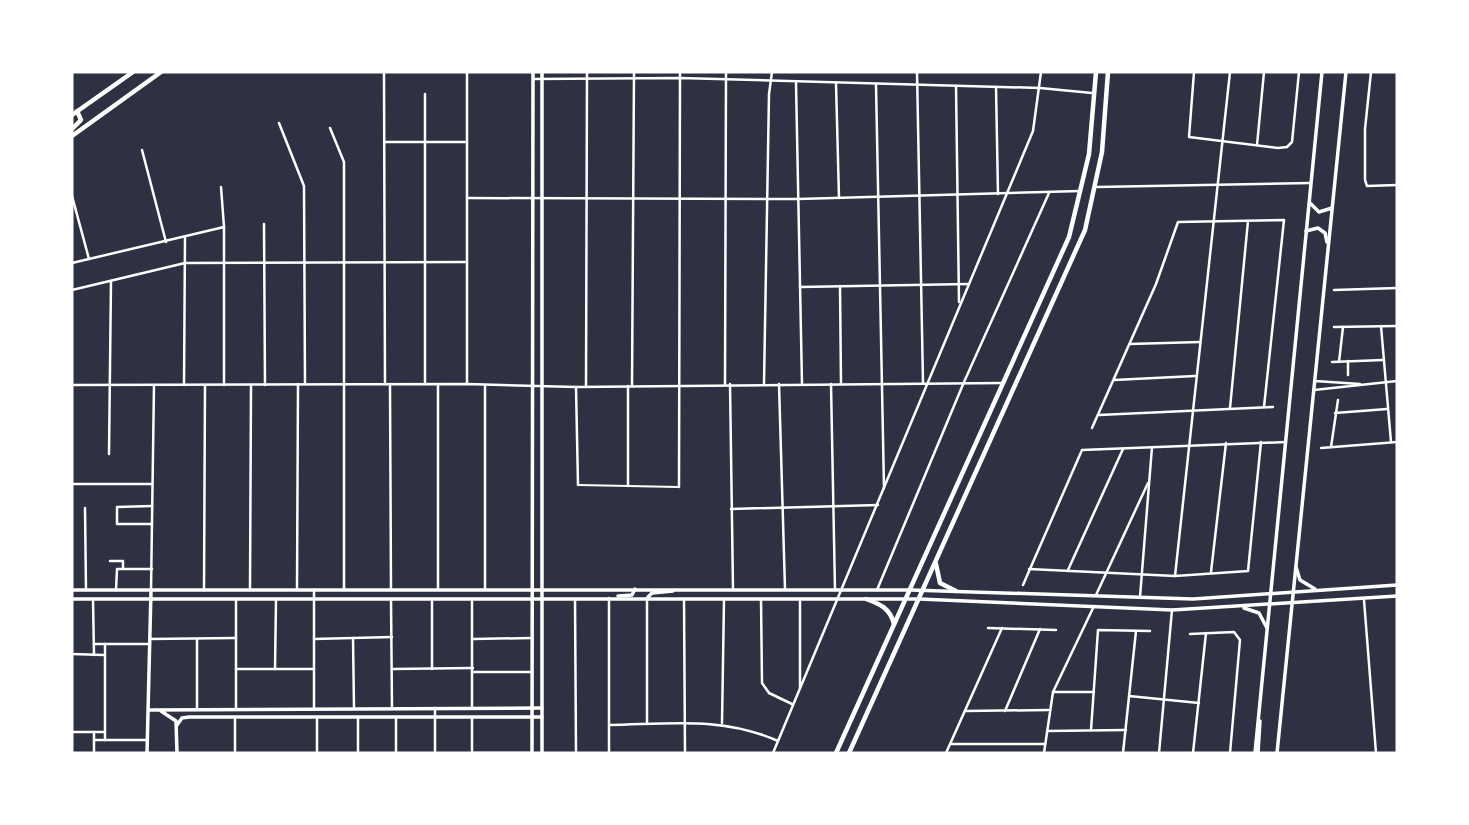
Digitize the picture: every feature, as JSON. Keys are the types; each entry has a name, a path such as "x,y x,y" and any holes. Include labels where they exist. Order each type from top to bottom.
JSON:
{"main road":[{"path":"72,115 132,72"},
{"path":"72,136 161,72"},
{"path":"533,72 533,753"},
{"path":"542,72 542,753"},
{"path":"836,753 1069,237 1082,191 1092,134 1096,72"},
{"path":"849,753 1085,230 1097,187 1108,72"},
{"path":"1256,753 1322,72"},
{"path":"1277,753 1346,72"},
{"path":"72,129 81,120 77,111"},
{"path":"1309,201 1314,210 1319,212 1332,207"},
{"path":"1306,231 1318,228 1325,233 1328,247"},
{"path":"936,562 940,583 956,591"},
{"path":"1296,564 1305,585 1320,590"},
{"path":"72,590 923,590 1193,599 1397,586"},
{"path":"609,598 632,595 635,589"},
{"path":"647,598 653,593 678,589"},
{"path":"72,599 684,599 729,596 733,589"},
{"path":"147,753 151,590"},
{"path":"706,598 919,599 1172,610 1397,596"},
{"path":"1135,608 1140,597"},
{"path":"866,598 882,605 891,615 894,625"},
{"path":"1238,606 1259,613 1268,629"},
{"path":"150,710 542,708"},
{"path":"248,709 248,717"},
{"path":"157,710 171,716 177,725 177,753"},
{"path":"177,725 186,717 542,716"}],"street":[{"path":"384,72 385,384"},
{"path":"467,72 467,384"},
{"path":"586,387 587,72"},
{"path":"628,485 634,72"},
{"path":"576,387 578,485 678,487 680,72"},
{"path":"726,72 727,384 733,589"},
{"path":"764,384 766,199 772,72"},
{"path":"917,72 923,382"},
{"path":"773,753 1033,131 1041,72"},
{"path":"1194,72 1189,137 1257,145 1290,145 1299,72"},
{"path":"1175,576 1230,72"},
{"path":"1257,145 1264,72"},
{"path":"1371,72 1365,129 1367,186 1397,185"},
{"path":"533,79 726,79 1040,88 1095,93"},
{"path":"796,82 802,384"},
{"path":"836,83 839,198"},
{"path":"876,84 884,491"},
{"path":"956,86 959,306"},
{"path":"996,87 998,194"},
{"path":"425,94 425,384"},
{"path":"279,123 304,186 305,384"},
{"path":"330,128 345,162 344,590"},
{"path":"384,142 467,142"},
{"path":"142,150 166,242"},
{"path":"1097,187 1311,183"},
{"path":"221,187 225,263 224,385"},
{"path":"467,198 798,199 1082,191"},
{"path":"877,590 964,382 1049,193"},
{"path":"72,195 89,259"},
{"path":"1092,428 1130,344 1178,222 1284,220 1264,407"},
{"path":"1230,408 1248,221"},
{"path":"264,224 265,385"},
{"path":"72,262 224,227"},
{"path":"184,385 185,237"},
{"path":"72,290 185,263 467,262"},
{"path":"109,454 111,281"},
{"path":"800,286 969,284"},
{"path":"840,285 841,384"},
{"path":"1334,290 1397,288"},
{"path":"1381,326 1391,442"},
{"path":"1334,327 1397,326"},
{"path":"1339,362 1343,327"},
{"path":"1130,344 1200,342"},
{"path":"1332,362 1383,360"},
{"path":"1348,361 1349,375"},
{"path":"1114,380 1196,376"},
{"path":"1315,381 1360,384 1397,381"},
{"path":"72,385 485,384 586,387 1002,383"},
{"path":"297,590 298,384"},
{"path":"390,384 391,589"},
{"path":"438,384 438,589"},
{"path":"485,384 485,589"},
{"path":"779,384 785,589"},
{"path":"831,384 835,590"},
{"path":"1314,390 1352,388 1360,384"},
{"path":"151,590 154,385"},
{"path":"204,590 205,385"},
{"path":"250,589 251,385"},
{"path":"1331,447 1338,400"},
{"path":"1099,415 1273,407"},
{"path":"1335,413 1388,409"},
{"path":"1029,569 1175,576 1248,571 1261,442"},
{"path":"1023,585 1082,450 1286,442"},
{"path":"1321,448 1397,442"},
{"path":"1211,573 1226,443"},
{"path":"1140,597 1152,447"},
{"path":"1068,570 1123,449"},
{"path":"1096,595 1149,480"},
{"path":"72,484 153,484"},
{"path":"731,509 878,505"},
{"path":"152,506 117,507 117,524 152,524"},
{"path":"85,508 86,590"},
{"path":"110,561 122,561 123,568"},
{"path":"116,590 117,569 152,569"},
{"path":"314,590 314,709"},
{"path":"575,598 576,753"},
{"path":"609,598 609,753"},
{"path":"647,598 647,724"},
{"path":"722,723 724,598"},
{"path":"93,599 94,655"},
{"path":"236,599 236,709"},
{"path":"275,669 276,599"},
{"path":"684,599 685,753"},
{"path":"761,599 762,683 769,693 794,704"},
{"path":"800,599 800,690"},
{"path":"1364,599 1376,753"},
{"path":"391,600 392,708"},
{"path":"432,600 432,669"},
{"path":"472,600 472,708"},
{"path":"1044,753 1048,710 1053,692 1094,606"},
{"path":"1159,753 1172,610"},
{"path":"988,628 1056,630"},
{"path":"946,753 1002,628"},
{"path":"1005,711 1040,629"},
{"path":"1091,730 1098,630 1150,631"},
{"path":"1123,753 1136,631"},
{"path":"1193,753 1206,633"},
{"path":"1190,634 1238,634 1230,753"},
{"path":"314,639 393,637"},
{"path":"197,638 197,709"},
{"path":"94,644 236,638"},
{"path":"354,638 354,708"},
{"path":"472,639 532,638"},
{"path":"105,644 105,740"},
{"path":"72,654 105,655"},
{"path":"236,669 314,669"},
{"path":"393,669 532,672"},
{"path":"1053,692 1094,692"},
{"path":"1129,696 1199,702"},
{"path":"435,708 435,753"},
{"path":"966,711 1048,710"},
{"path":"236,716 236,753"},
{"path":"358,716 358,753"},
{"path":"472,716 472,753 533,753"},
{"path":"317,717 317,753"},
{"path":"396,717 396,753"},
{"path":"609,724 722,723 748,728 778,741"},
{"path":"1046,731 1126,730"},
{"path":"72,732 104,732"},
{"path":"94,732 94,753"},
{"path":"94,740 147,740"},
{"path":"951,744 1045,744"}]}
